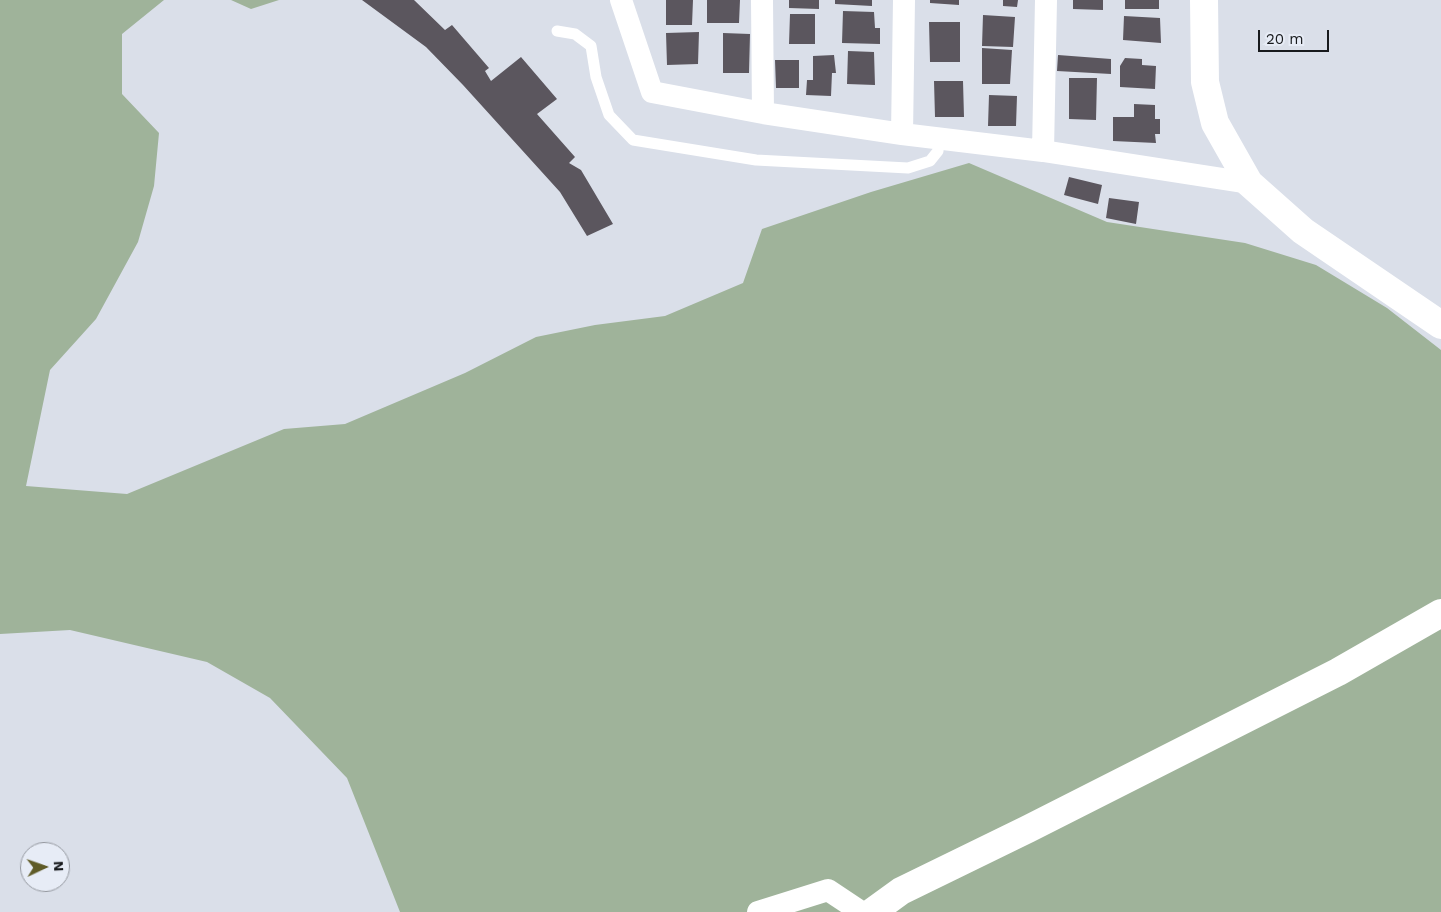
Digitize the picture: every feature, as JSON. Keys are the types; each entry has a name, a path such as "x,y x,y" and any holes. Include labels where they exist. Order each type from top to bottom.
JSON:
{"street":[{"path":"621,0 652,92 763,113 902,134 1043,151 1249,183"},
{"path":"762,0 763,113"},
{"path":"902,134 904,0"},
{"path":"1043,151 1046,0"},
{"path":"1204,0 1205,82 1215,123 1249,183 1303,231 1441,325"},
{"path":"872,912 901,891 1338,672 1441,613"},
{"path":"758,912 828,890 861,912"}],"lane":[{"path":"557,31 575,34 591,46 596,77 610,115 633,140 756,160 908,168 930,161 938,151 939,138"}],"green space":[{"path":"0,0 164,0 122,34 122,94 159,133 154,186 138,242 96,319 50,370 26,486 127,494 284,429 345,424 465,373 536,337 595,325 665,316 743,283 762,229 871,192 969,163 1107,222 1245,243 1316,265 1387,308 1441,350 1441,912 400,912 347,778 270,698 207,662 70,630 0,634"},
{"path":"231,0 279,0 251,9"}],"building":[{"path":"362,0 414,0 445,30 452,25 489,68 485,71 491,81 521,57 557,99 537,114 575,157 569,163 581,170 613,224 587,236 560,192 463,85 426,47"},
{"path":"666,0 693,0 692,25 666,25"},
{"path":"707,0 740,0 739,23 707,23"},
{"path":"789,0 819,0 819,9 789,8"},
{"path":"835,0 872,0 872,6 835,4"},
{"path":"930,0 959,0 959,5 930,3"},
{"path":"1003,0 1018,0 1017,7 1003,6"},
{"path":"1073,0 1103,0 1103,10 1073,9"},
{"path":"1125,0 1159,0 1159,9 1125,9"},
{"path":"843,11 874,12 875,28 880,28 880,44 842,43"},
{"path":"790,14 815,14 815,44 789,44"},
{"path":"983,15 1015,17 1013,47 982,46"},
{"path":"1124,16 1160,18 1161,43 1123,40"},
{"path":"929,22 960,22 960,62 930,62"},
{"path":"699,32 698,64 667,65 666,33"},
{"path":"723,33 750,34 749,73 723,73"},
{"path":"982,48 1012,50 1010,84 982,84"},
{"path":"848,51 874,52 875,85 847,84"},
{"path":"834,55 836,73 832,73 831,96 806,95 807,80 813,80 813,56"},
{"path":"1058,55 1111,59 1111,74 1057,71"},
{"path":"1125,58 1142,59 1142,65 1156,66 1155,89 1120,87 1120,66"},
{"path":"775,60 799,60 799,88 776,88"},
{"path":"1069,78 1097,78 1096,120 1069,119"},
{"path":"934,81 963,81 964,117 935,117"},
{"path":"989,95 1017,96 1016,126 988,126"},
{"path":"1134,104 1155,105 1155,119 1160,119 1160,134 1155,134 1156,143 1113,141 1113,117 1134,117"},
{"path":"1069,177 1102,185 1098,204 1064,195"},
{"path":"1109,198 1139,202 1136,224 1106,218"}]}
